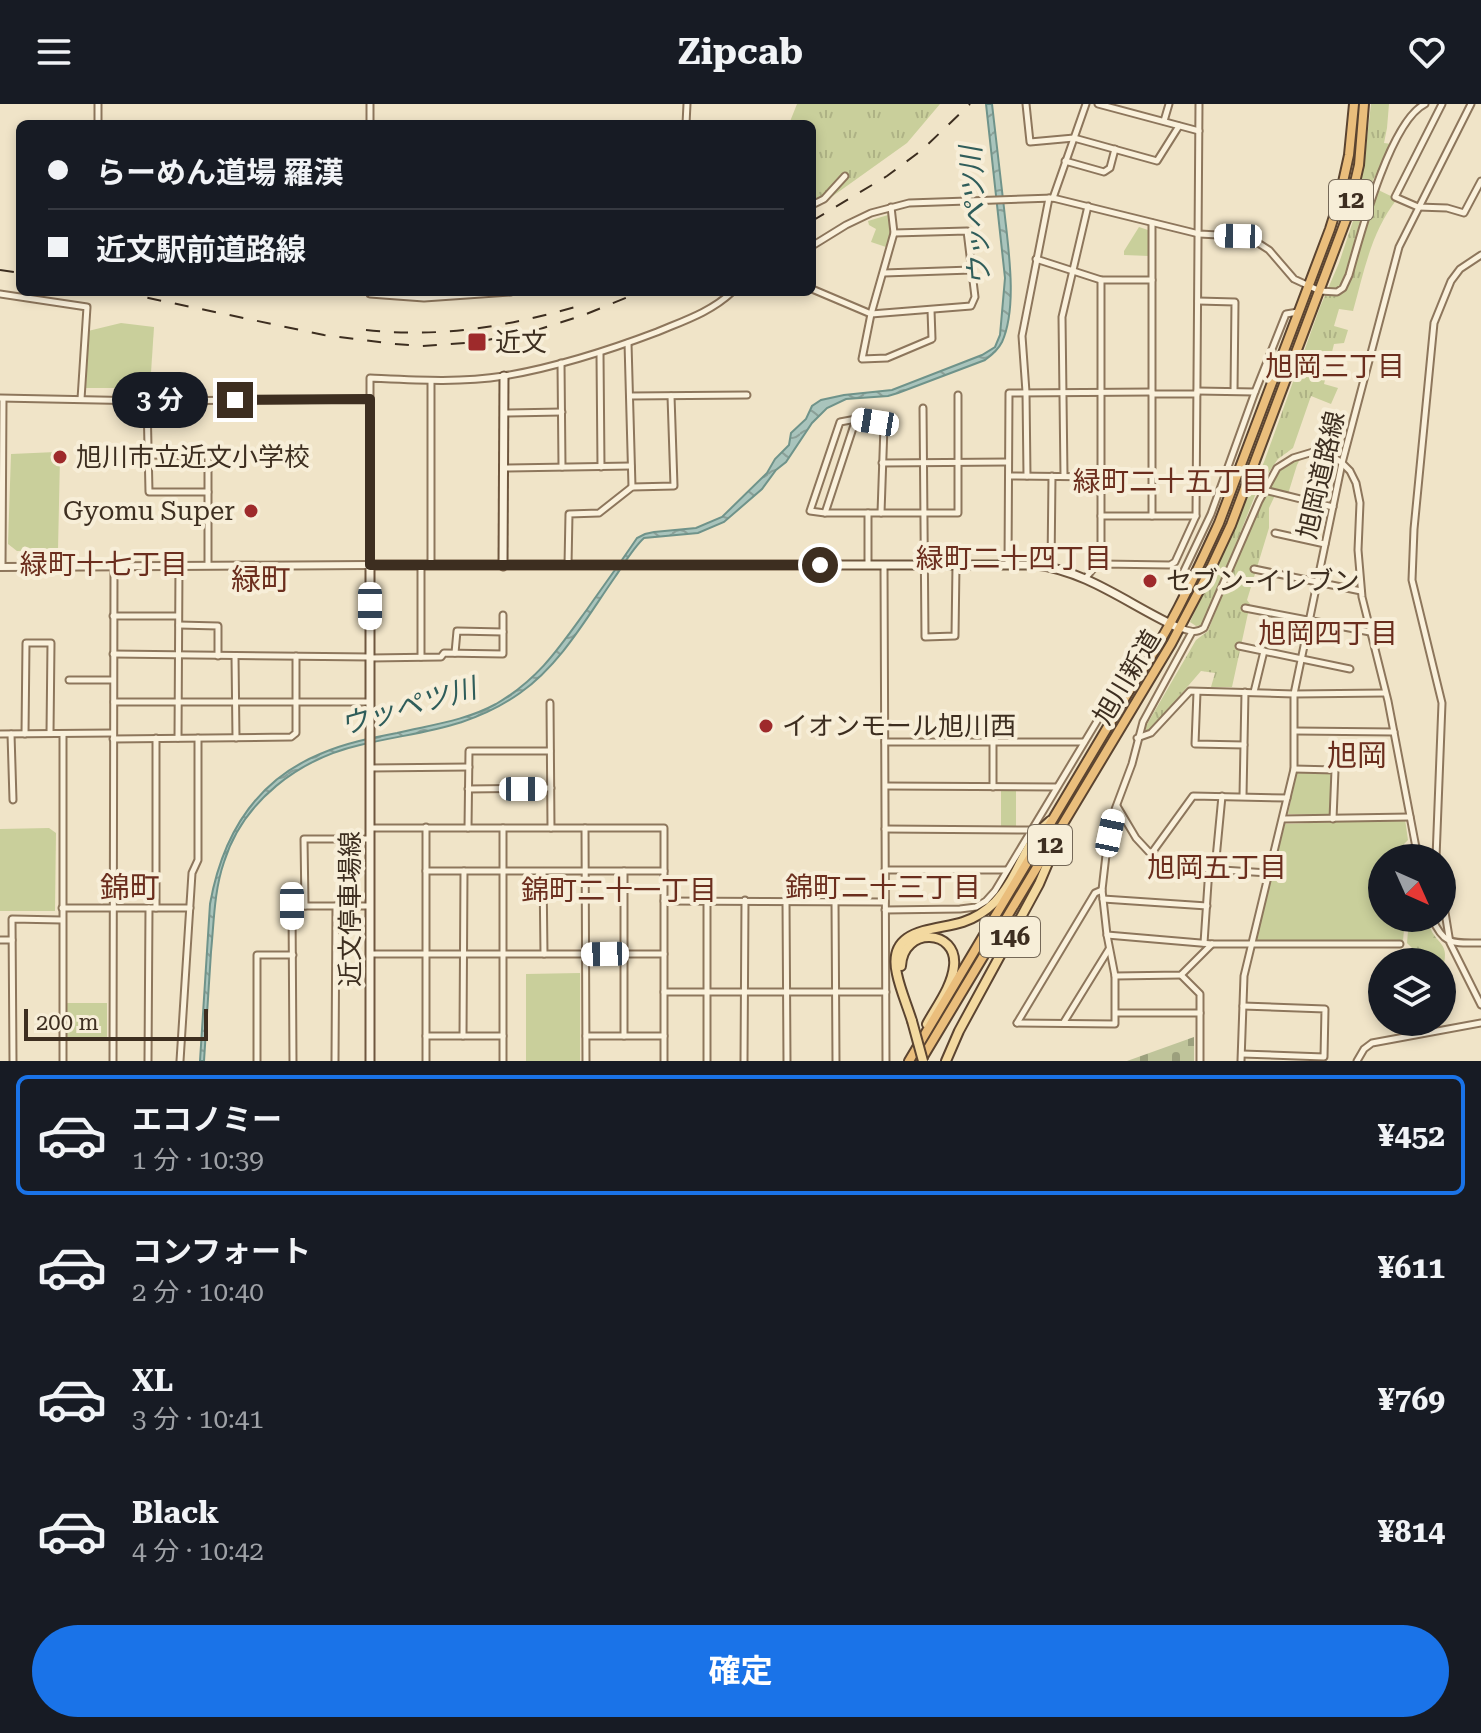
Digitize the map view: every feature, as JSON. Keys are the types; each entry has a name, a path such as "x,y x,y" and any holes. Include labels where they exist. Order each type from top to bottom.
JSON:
{"highway":[{"name":"旭川新道","path":"909,1061 1170,624 1219,523 1339,200 1349,155 1354,104"},
{"name":"旭川新道","path":"922,1061 1179,628 1231,525 1347,217 1359,165 1364,104"}],"main road":[{"path":"503,566 504,376"},
{"path":"370,702 370,565 1051,567 1085,579 1179,628"},
{"name":"近文停車場線","path":"370,702 370,1061"},
{"name":"146","path":"946,1061 959,1031 1039,884 1070,811"},
{"name":"146","path":"922,1061 897,974 897,951 909,936 921,930 965,921 987,909 1006,889 1037,833 1056,815"},
{"name":"146","path":"902,989 901,958 906,947 930,936 949,946 954,955 951,980 909,1061"}],"street":[{"path":"1026,104 1030,142 1074,138 1157,161 1179,126"},
{"path":"1027,476 1022,336 1051,198 1086,104"},
{"path":"1098,104 1199,131"},
{"path":"1164,121 1169,104"},
{"path":"1085,579 1101,564 1170,565 1175,562 1196,516 1199,104"},
{"path":"816,244 871,213 909,203 1051,198 1199,234 1238,236 1255,241 1269,250 1294,279 1320,291 1337,292 1343,288 1349,275 1378,179 1414,108 1425,104"},
{"path":"1442,104 1395,197 1418,207 1447,208 1464,213 1481,181"},
{"name":"旭岡道路線","path":"1242,1058 1244,976 1294,769 1294,694 1342,463 1399,247 1471,104"},
{"path":"1065,161 1104,172 1110,168 1115,149"},
{"path":"816,203 824,199 845,176"},
{"path":"1064,476 1062,317 1088,206"},
{"path":"891,207 894,233 862,359 887,358 932,339 931,310"},
{"path":"1152,223 1152,516"},
{"path":"816,291 871,314 971,306 975,297 967,231 894,233"},
{"path":"1437,844 1442,703 1412,580 1414,529 1434,323 1451,281 1460,269 1481,255"},
{"path":"1036,259 1101,280 1152,280"},
{"path":"883,273 971,270"},
{"path":"1101,280 1101,564"},
{"path":"0,294 87,307 81,399"},
{"path":"397,296 472,296"},
{"path":"370,399 1,399 1,567 370,565 370,399 370,378 431,381 504,376 561,363 600,354 694,317 727,296"},
{"path":"1198,301 1235,302 1234,391"},
{"path":"1183,597 1181,577 1211,514 1286,314 1300,311"},
{"path":"628,343 632,487"},
{"path":"600,354 601,467"},
{"path":"561,363 562,467"},
{"path":"431,381 431,565"},
{"path":"1008,565 1009,393 1255,392"},
{"path":"631,396 747,395"},
{"path":"881,513 884,426 856,419 840,422 810,511 825,513 881,513 924,513 958,513 958,395"},
{"path":"568,565 569,514 599,513 632,487 674,486 671,396"},
{"path":"147,401 149,492 208,492"},
{"path":"923,408 925,637 955,636 956,565"},
{"path":"504,413 562,412"},
{"path":"825,513 856,419"},
{"path":"1179,628 1192,632 1204,628 1264,490 1277,468 1303,454 1323,453 1342,463 1356,483 1360,503 1358,550 1361,591 1394,732 1415,844"},
{"path":"148,455 208,456 208,565"},
{"path":"882,463 1008,462"},
{"path":"504,468 631,466"},
{"path":"1009,476 1101,477"},
{"path":"1051,567 1052,476"},
{"path":"1264,490 1333,507"},
{"path":"868,513 868,565"},
{"path":"1101,516 1196,516"},
{"path":"1275,533 1325,544"},
{"path":"113,1061 114,565"},
{"path":"421,565 421,657"},
{"path":"884,565 886,1061"},
{"path":"178,738 179,566"},
{"path":"1254,569 1361,591"},
{"path":"1245,608 1370,632"},
{"path":"113,654 370,658 441,657 444,653 503,654 503,615"},
{"path":"113,616 178,616"},
{"path":"179,625 218,626 218,656"},
{"path":"455,653 457,631 503,632"},
{"path":"1102,890 1095,893 1017,1023 1115,1024 1115,976 1102,890 1106,855 1117,806 1143,722 1192,632"},
{"path":"25,734 26,643 51,643 50,733"},
{"path":"1239,646 1350,669"},
{"path":"1254,692 1264,651"},
{"path":"235,656 236,738"},
{"path":"0,734 291,737 296,733 296,656"},
{"path":"885,910 960,909 976,907 986,901 1008,870 1129,668 1142,670"},
{"path":"69,680 113,680"},
{"path":"1137,738 1151,733 1190,691 1385,693"},
{"path":"1197,692 1195,744 1244,745"},
{"path":"1243,796 1245,692"},
{"path":"114,702 370,702"},
{"path":"550,703 551,828"},
{"path":"1295,731 1394,732"},
{"path":"11,734 13,800"},
{"path":"63,734 63,1061"},
{"path":"148,1061 156,738"},
{"path":"180,1061 192,873 198,860 198,738"},
{"path":"885,742 1084,742"},
{"path":"993,742 993,787"},
{"path":"468,828 469,751 550,751"},
{"path":"370,768 469,767"},
{"path":"1294,769 1335,770 1333,819"},
{"path":"886,786 1058,787"},
{"path":"468,789 551,788"},
{"path":"1151,854 1193,796 1287,798"},
{"path":"1204,943 1222,796"},
{"path":"1117,806 1136,838 1162,866 1268,873"},
{"path":"1282,819 1410,817"},
{"path":"426,827 426,1061"},
{"path":"370,828 664,828 664,1061"},
{"path":"503,828 503,1061"},
{"path":"585,828 586,1061"},
{"path":"885,829 1032,830"},
{"path":"305,906 304,839 370,839"},
{"path":"885,870 1008,870"},
{"path":"426,871 664,871"},
{"path":"463,1036 464,871"},
{"path":"624,871 624,1036"},
{"path":"543,872 544,954"},
{"path":"1103,899 1207,906"},
{"path":"744,1061 745,900"},
{"path":"786,900 787,1061"},
{"path":"664,901 885,902"},
{"path":"707,901 707,1061"},
{"path":"835,901 836,1061"},
{"path":"293,1061 292,906 370,906"},
{"path":"335,1061 336,906"},
{"path":"62,908 190,908"},
{"path":"13,1061 12,919 62,920"},
{"path":"1438,932 1450,943 1481,943"},
{"path":"1448,932 1450,943 1481,1005"},
{"path":"1107,935 1212,944 1400,944"},
{"path":"0,940 12,940"},
{"path":"1115,976 1181,975 1212,944"},
{"path":"1063,1023 1109,948"},
{"path":"370,954 664,954"},
{"path":"257,1061 257,955 293,955"},
{"path":"1181,975 1200,994 1200,1061"},
{"path":"664,992 886,992"},
{"path":"1242,1058 1324,1057 1325,1021 1325,1009 1243,1006"},
{"path":"1116,1013 1200,1013"},
{"path":"1357,1061 1372,1043 1481,1023"},
{"path":"426,1036 503,1036"},
{"path":"586,1036 664,1036"}],"green space":[{"path":"797,104 940,104 907,143 816,206 816,120 791,120"},
{"path":"1371,104 1389,104 1384,143 1392,144 1370,186 1397,199 1375,239 1353,311 1339,309 1334,326 1348,330 1344,343 1334,344 1324,384 1338,388 1331,404 1311,396 1293,448 1278,459 1258,488 1204,625 1196,626 1190,622 1264,462 1339,263 1353,221"},
{"path":"888,215 891,232 886,247 871,242 876,229 868,221"},
{"path":"1139,227 1148,230 1149,256 1124,255 1124,251"},
{"path":"121,323 154,327 150,388 86,388 88,331"},
{"path":"56,452 56,459 60,458 58,550 17,551 8,544 11,454"},
{"path":"1303,454 1288,494 1277,491 1269,508 1269,528 1247,600 1250,604 1232,687 1211,687 1215,673 1201,671 1152,728 1145,732 1196,640 1208,631 1259,501 1277,468"},
{"path":"1297,772 1333,772 1331,815 1288,814"},
{"path":"1016,789 1016,826 1001,826 1001,790"},
{"path":"1405,819 1408,840 1404,844 1368,844 1368,932 1404,932 1399,945 1253,946 1285,824"},
{"path":"49,828 56,833 55,911 0,911 0,829"},
{"path":"1408,932 1432,932 1443,948 1412,948 1407,943"},
{"path":"580,973 580,1061 526,1061 526,974"},
{"path":"66,1003 107,1003 107,1041 66,1041"},
{"path":"1194,1037 1194,1061 1127,1061"}],"water":[{"path":"986,104 992,104 1011,294 1007,328 997,350 985,360 898,393 846,399 827,408 762,489 724,522 698,533 644,538 561,654 535,681 501,705 442,728 337,752 295,772 276,786 245,820 224,862 216,895 204,1061 200,1061 210,904 216,879 223,856 245,814 277,779 297,765 339,747 460,719 496,704 547,662 637,538 654,532 696,528 722,517 767,473 789,445 791,433 806,419 812,406 821,400 844,395 892,390 995,347 1000,335 1005,278"}],"railway":[{"path":"816,219 887,176 922,150 970,104"},
{"path":"0,270 16,272"},
{"path":"139,296 324,335 422,346 477,342 537,330 630,296"},
{"path":"366,330 446,332 523,320 575,307"}],"place":[{"name":"近文","path":"477,342"},
{"name":"旭川市立近文小学校","path":"60,457"},
{"name":"Gyomu Super","path":"251,511"},
{"name":"セブン-イレブン","path":"1150,581"},
{"name":"イオンモール旭川西","path":"766,726"}],"district":[{"name":"旭岡三丁目","path":"1335,366"},
{"name":"緑町二十五丁目","path":"1171,481"},
{"name":"緑町二十四丁目","path":"1014,558"},
{"name":"緑町十七丁目","path":"104,564"},
{"name":"緑町","path":"261,580"},
{"name":"旭岡四丁目","path":"1328,633"},
{"name":"旭岡","path":"1357,756"},
{"name":"旭岡五丁目","path":"1217,867"},
{"name":"錦町二十三丁目","path":"883,887"},
{"name":"錦町","path":"130,888"},
{"name":"錦町二十一丁目","path":"619,890"}],"route":[{"path":"235,400 370,399 370,565 820,565"}],"water label":[{"name":"ウッペツ川","path":"975,216"},
{"name":"ウッペツ川","path":"408,706"}]}
